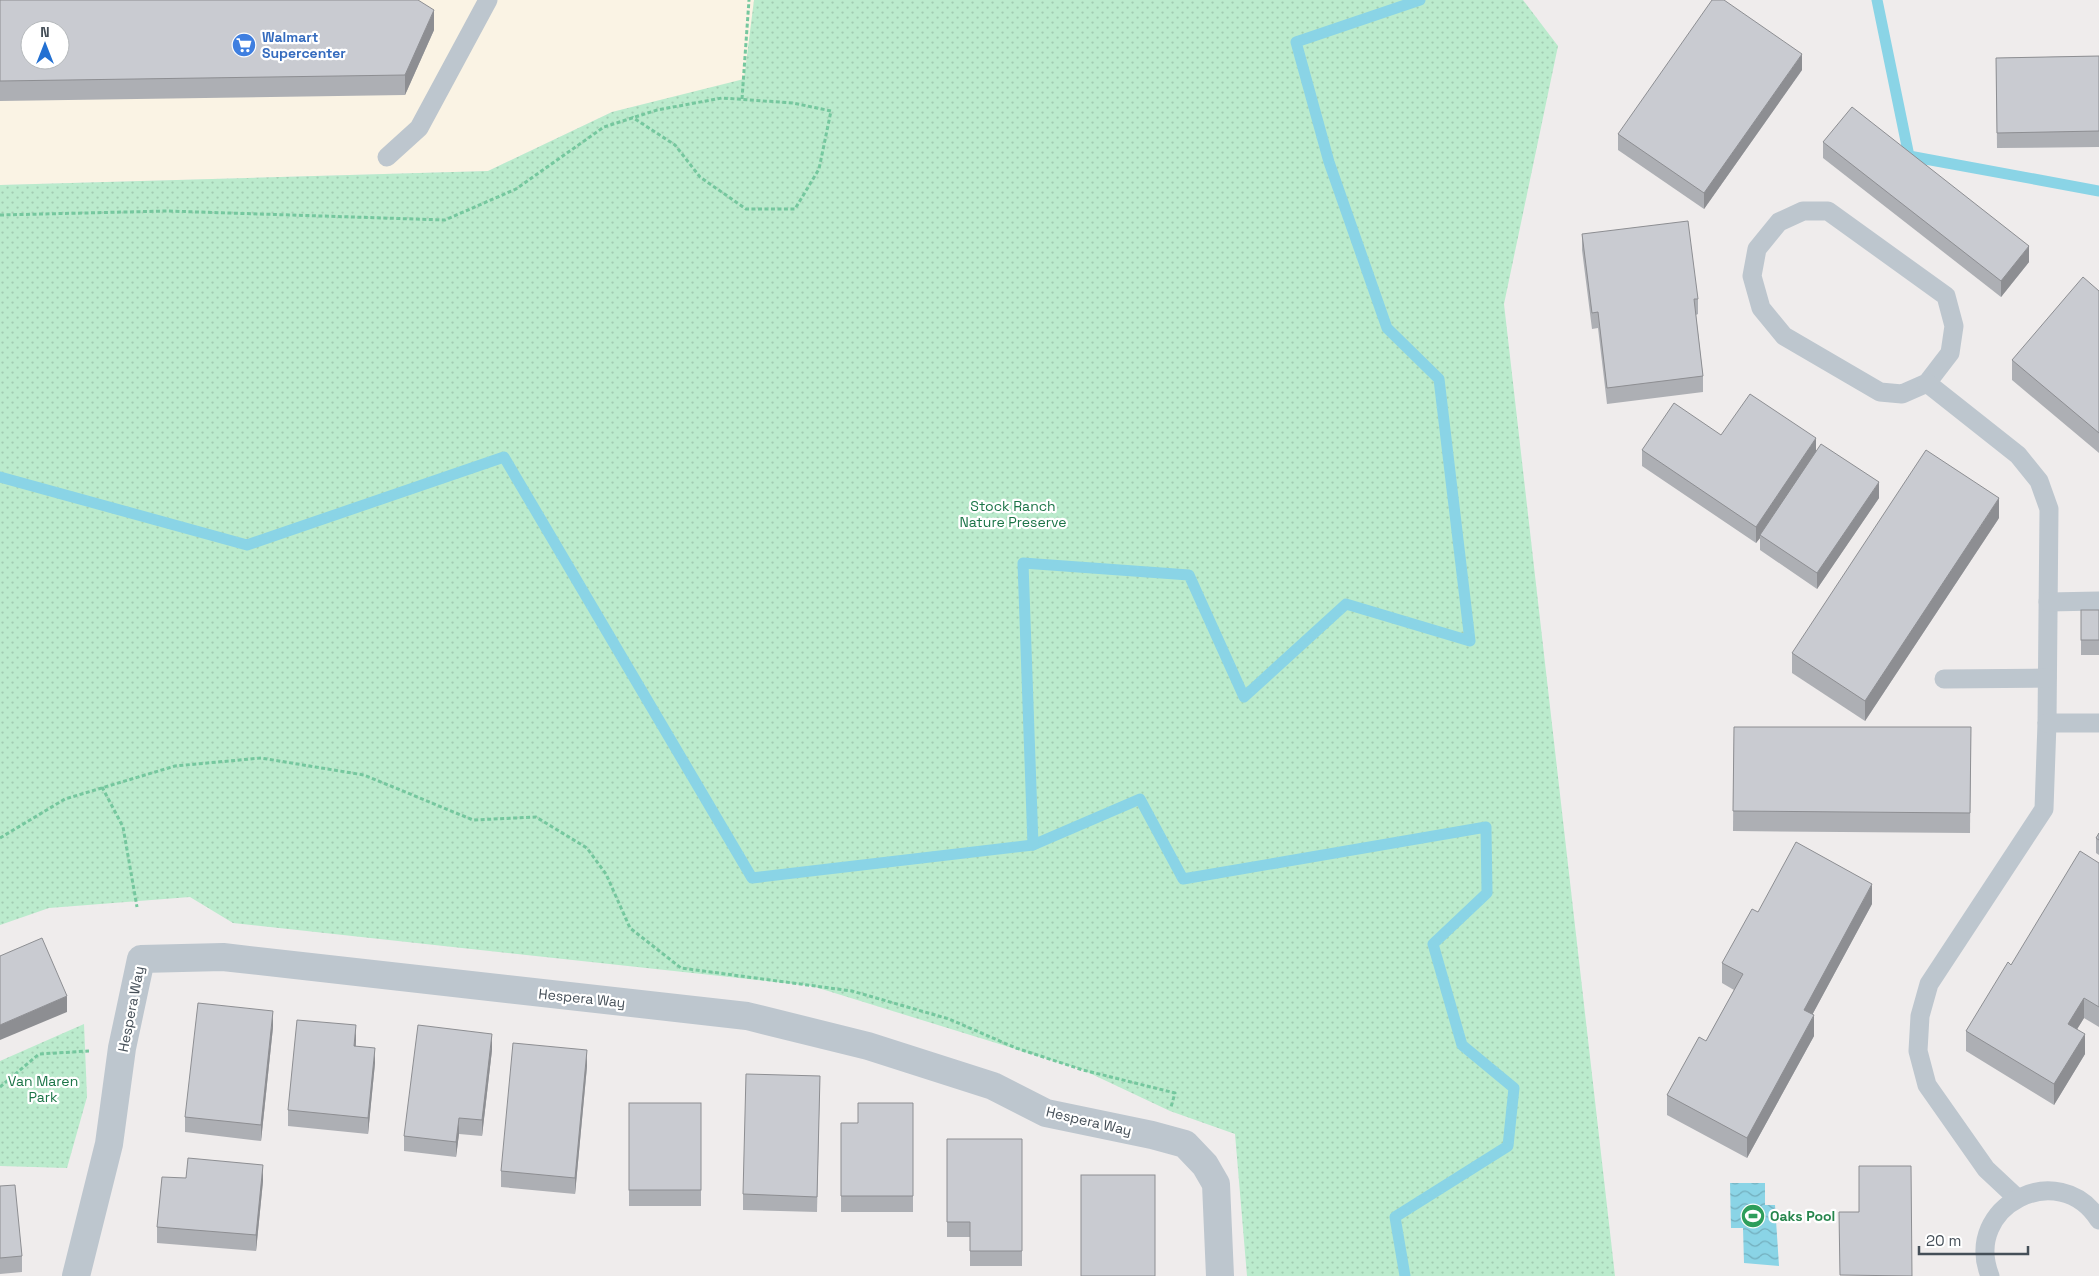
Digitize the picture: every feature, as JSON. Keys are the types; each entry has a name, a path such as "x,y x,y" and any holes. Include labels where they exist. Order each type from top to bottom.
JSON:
{"street":[{"name":"Hespera Way","path":"76,1276 109,1144 122,1048 141,959 223,957 747,1016 868,1046 993,1086 1046,1113 1152,1135 1185,1144 1206,1164 1216,1184 1220,1276"}],"lane":[{"path":"387,157 418,128 488,0"},
{"path":"1803,211 1828,211 1946,296 1954,326 1950,353 1928,383 1902,394 1880,392 1784,336 1761,308 1752,276 1757,250 1779,222 1803,211"},
{"path":"1928,383 2018,455 2039,481 2049,509 2047,723 2044,809 1929,984 1920,1016 1918,1051 1928,1085 1986,1169 2017,1198"},
{"path":"2048,602 2099,601"},
{"path":"1944,679 2047,678"},
{"path":"2047,723 2099,723"},
{"path":"1990,1276 1986,1268 1984,1248 1990,1228 2000,1210 2017,1198 2036,1191 2057,1191 2077,1198 2093,1210 2099,1220"}],"path":[{"path":"742,99 749,0"},
{"path":"0,215 167,211 445,220 516,189 604,127 632,117 657,110 722,98 792,103 830,111 819,169 795,209 746,209 700,177 675,145 632,117"},
{"path":"0,838 65,799 174,766 261,758 364,775 473,820 536,817 587,848 606,874 630,928 680,968 852,991 949,1019 1024,1051 1106,1077 1175,1093 1170,1111"},
{"path":"102,787 123,827 137,906"},
{"path":"0,1088 39,1054 90,1051"}],"shaded area":[{"path":"0,0 756,0 747,79 612,112 488,171 0,185"}],"green space":[{"name":"Stock Ranch Nature Preserve","path":"754,0 1523,0 1558,46 1504,304 1615,1276 1247,1276 1235,1134 1170,1111 1083,1070 812,986 233,923 190,897 49,908 0,925 0,185 488,171 612,112 744,79"},
{"name":"Van Maren Park","path":"84,1024 87,1097 67,1168 0,1166 0,1061"}],"water":[{"name":"Oaks Pool","path":"1730,1183 1765,1183 1765,1205 1775,1205 1779,1266 1744,1263 1743,1228 1731,1228"}],"building":[{"name":"Walmart Supercenter","path":"0,0 418,0 434,10 405,75 0,81"},
{"path":"1712,0 1724,0 1802,54 1704,193 1618,134"},
{"path":"2099,56 2099,131 1997,133 1996,58"},
{"path":"1852,107 2029,246 2001,281 1823,142"},
{"path":"1688,221 1698,299 1694,299 1703,376 1607,388 1598,312 1592,313 1582,234"},
{"path":"2083,277 2099,291 2099,433 2012,360"},
{"path":"1750,394 1816,438 1756,527 1642,450 1674,403 1721,435"},
{"path":"1821,444 1879,482 1817,573 1760,535"},
{"path":"1926,450 1999,498 1865,701 1792,653"},
{"path":"2081,610 2099,610 2099,640 2081,640"},
{"path":"1734,727 1971,727 1970,813 1733,811"},
{"path":"1796,842 1872,884 1804,1010 1814,1015 1747,1138 1667,1095 1699,1037 1706,1041 1743,974 1722,963 1752,909 1758,912"},
{"path":"2080,851 2099,863 2099,1007 2084,998 2068,1024 2085,1034 2054,1084 1966,1031 2008,962 2011,965"},
{"path":"42,938 67,996 0,1025 0,956"},
{"path":"198,1003 273,1011 261,1125 185,1117"},
{"path":"297,1020 356,1025 354,1046 375,1048 368,1118 288,1110"},
{"path":"418,1025 492,1034 482,1120 459,1118 456,1142 404,1136"},
{"path":"513,1043 587,1050 575,1178 501,1171"},
{"path":"746,1074 820,1076 817,1197 743,1194"},
{"path":"629,1103 701,1103 701,1190 629,1190"},
{"path":"858,1103 913,1103 913,1196 841,1196 841,1123 858,1123"},
{"path":"947,1139 1022,1139 1022,1251 970,1251 970,1222 947,1222"},
{"path":"188,1158 263,1165 256,1235 157,1227 162,1177 186,1178"},
{"path":"1859,1166 1911,1166 1912,1276 1840,1275 1839,1212 1859,1212"},
{"path":"1081,1175 1155,1175 1155,1276 1081,1276"},
{"path":"15,1185 22,1256 0,1258 0,1186"}],"waterway":[{"path":"1033,845 1023,563 1189,575 1244,697 1346,604 1470,641 1439,379 1387,328 1329,162 1296,42 1420,0"},
{"path":"1877,0 1909,156 2099,191"},
{"path":"0,477 247,545 504,457 752,878 1033,845 1140,799 1183,879 1486,827 1487,893 1433,944 1462,1045 1514,1088 1508,1146 1395,1217 1405,1276"}],"place":[{"name":"Walmart Supercenter","path":"244,45"},
{"name":"Oaks Pool","path":"1753,1216"}]}
